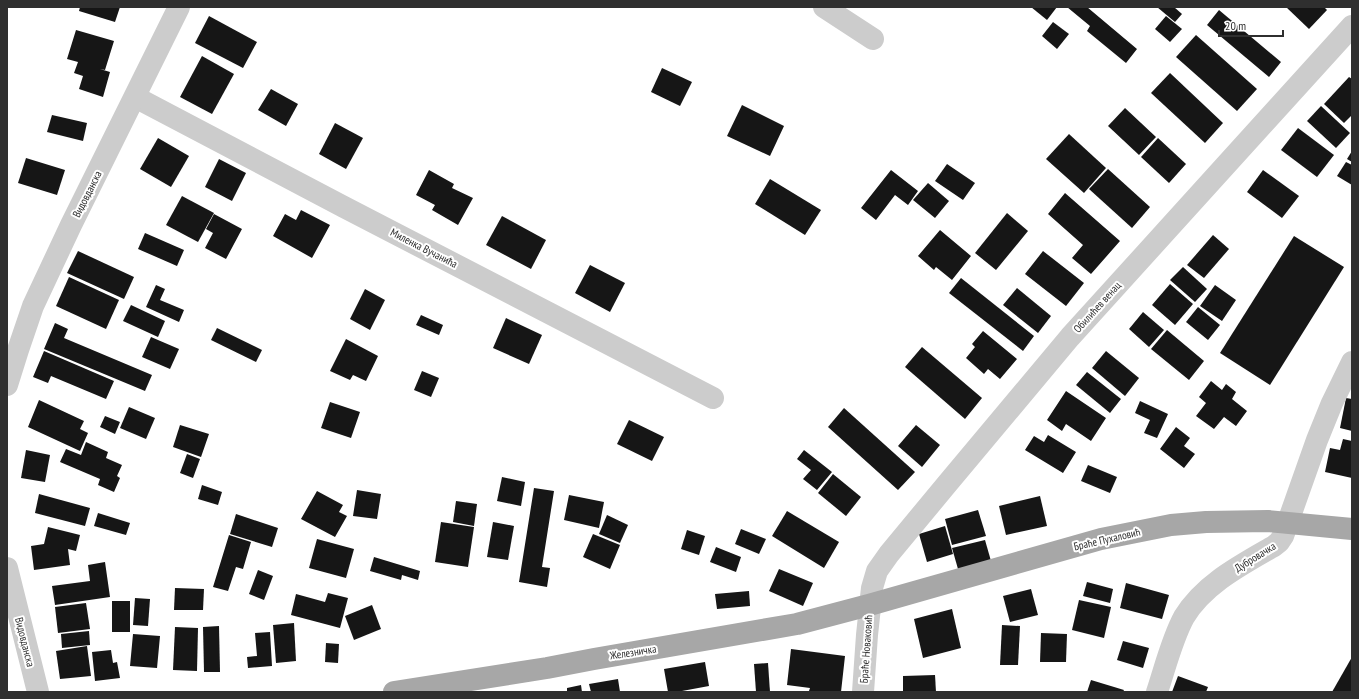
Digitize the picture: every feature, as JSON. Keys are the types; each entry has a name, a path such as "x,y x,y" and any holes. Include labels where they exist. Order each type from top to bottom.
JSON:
{"main road":[{"name":"Браће Пухаловић","path":"869,605 1101,539 1171,525 1206,522 1268,521 1352,529"},
{"name":"Железничка","path":"394,692 547,668 594,658 762,631 797,624 869,605"}],"street":[{"name":"Видовданска","path":"7,385 33,306 71,225 179,7"},
{"path":"824,7 873,39"},
{"name":"Обилићев венац","path":"869,605 872,588 878,571 889,554 946,484 1070,337 1352,26"},
{"name":"Миленка Вучанића","path":"135,97 713,398"},
{"name":"Дубровачка","path":"1157,692 1183,619 1200,596 1212,585 1279,542 1283,536 1317,440 1332,403 1352,362"},
{"name":"Видовданска","path":"7,568 38,692"},
{"name":"Браће Новаковић","path":"863,692 869,605"}],"building":[{"path":"80,7 120,7 115,22 79,11"},
{"path":"1031,7 1057,7 1047,20"},
{"path":"1067,7 1087,7 1137,49 1126,63 1087,31 1090,26"},
{"path":"1157,7 1174,7 1182,14 1175,22"},
{"path":"1286,7 1324,7 1327,10 1309,29"},
{"path":"1219,10 1281,62 1269,77 1207,25"},
{"path":"209,16 257,42 243,68 195,43"},
{"path":"1166,16 1182,29 1170,42 1155,29"},
{"path":"1053,22 1069,34 1057,49 1042,36"},
{"path":"76,30 114,41 105,70 100,69 110,72 103,97 79,89 83,76 74,73 78,62 67,59"},
{"path":"1196,35 1257,89 1237,111 1176,57"},
{"path":"202,56 234,74 212,114 180,97"},
{"path":"662,68 692,82 680,106 651,92"},
{"path":"1170,73 1223,123 1205,143 1151,93"},
{"path":"1349,77 1352,79 1352,115 1344,123 1324,104"},
{"path":"271,89 298,104 286,126 258,110"},
{"path":"742,105 784,126 770,156 727,136"},
{"path":"1321,106 1350,133 1336,148 1307,121"},
{"path":"1125,108 1156,137 1139,155 1108,126"},
{"path":"52,115 87,123 83,141 47,132"},
{"path":"335,123 363,138 346,169 319,154"},
{"path":"1298,128 1334,155 1317,177 1281,150"},
{"path":"1069,134 1106,168 1084,193 1046,159"},
{"path":"158,138 189,156 171,187 140,169"},
{"path":"1158,138 1186,164 1169,183 1141,157"},
{"path":"1352,151 1352,162 1347,159"},
{"path":"26,158 65,170 57,195 18,183"},
{"path":"219,159 246,173 232,201 205,187"},
{"path":"1346,162 1352,165 1352,185 1337,176"},
{"path":"947,164 975,183 963,200 935,181"},
{"path":"1108,169 1150,207 1132,228 1089,189"},
{"path":"429,170 454,184 452,188 473,198 458,225 432,210 435,205 416,195"},
{"path":"891,170 918,191 908,205 895,195 876,220 861,208"},
{"path":"1263,170 1299,196 1282,218 1247,192"},
{"path":"770,179 821,210 805,235 755,204"},
{"path":"928,183 949,201 935,218 913,200"},
{"path":"1065,193 1120,241 1091,274 1072,258 1083,245 1048,214"},
{"path":"182,196 214,213 198,242 166,225"},
{"path":"301,210 330,225 312,258 273,236 285,214 296,220"},
{"path":"1007,213 1028,231 996,270 975,253"},
{"path":"214,214 242,229 226,259 205,248 213,233 206,229"},
{"path":"502,216 546,240 531,269 486,245"},
{"path":"940,230 971,256 952,280 936,267 934,270 918,256"},
{"path":"145,233 184,250 177,266 138,249"},
{"path":"1213,235 1229,249 1204,278 1187,265"},
{"path":"1294,236 1344,267 1270,385 1220,353"},
{"path":"78,251 134,277 124,299 67,273"},
{"path":"1043,251 1084,283 1066,306 1025,274"},
{"path":"590,265 625,283 610,312 575,293"},
{"path":"1183,267 1207,289 1195,302 1170,280"},
{"path":"69,277 119,300 106,329 56,306"},
{"path":"961,278 1034,336 1023,351 949,293"},
{"path":"1170,284 1193,304 1175,325 1152,305"},
{"path":"156,285 165,289 160,300 184,310 179,322 146,307"},
{"path":"1215,285 1236,300 1222,321 1200,306"},
{"path":"1017,288 1051,316 1038,333 1003,305"},
{"path":"365,289 385,300 370,330 350,319"},
{"path":"131,305 165,321 158,337 123,321"},
{"path":"1198,307 1220,325 1208,340 1186,322"},
{"path":"1143,312 1164,330 1149,347 1129,329"},
{"path":"421,315 443,325 439,335 416,325"},
{"path":"506,318 542,335 529,364 493,348"},
{"path":"55,323 68,329 64,338 152,375 145,391 44,349"},
{"path":"217,328 262,350 256,362 211,340"},
{"path":"1167,330 1204,361 1189,380 1151,349"},
{"path":"983,331 1017,359 1000,379 988,369 984,374 966,358 975,347 972,344"},
{"path":"151,337 179,349 170,369 142,357"},
{"path":"346,339 378,356 366,381 353,375 350,380 330,371"},
{"path":"922,347 982,398 965,419 905,367"},
{"path":"44,351 114,381 106,399 51,376 48,383 33,377"},
{"path":"1106,351 1139,378 1125,396 1092,368"},
{"path":"422,371 439,378 431,397 414,390"},
{"path":"1087,372 1121,399 1110,413 1076,385"},
{"path":"1211,381 1222,390 1226,384 1236,392 1232,399 1247,411 1236,426 1224,417 1214,429 1196,416 1206,403 1199,397"},
{"path":"1066,391 1106,418 1091,441 1066,424 1062,431 1047,420"},
{"path":"1346,398 1352,399 1352,431 1340,428"},
{"path":"39,400 84,421 80,429 88,433 80,451 28,427"},
{"path":"1140,401 1168,414 1157,438 1144,433 1150,420 1135,413"},
{"path":"330,402 360,412 351,438 321,428"},
{"path":"129,407 155,418 146,439 120,428"},
{"path":"844,408 915,472 898,490 828,427"},
{"path":"105,416 120,422 115,434 100,427"},
{"path":"629,420 664,437 652,461 617,444"},
{"path":"180,425 209,434 201,457 173,447"},
{"path":"916,425 940,445 922,467 898,446"},
{"path":"1176,427 1190,438 1184,446 1195,454 1184,468 1160,449"},
{"path":"1048,435 1076,452 1063,473 1025,450 1034,436 1044,442"},
{"path":"1343,439 1352,441 1352,478 1325,472 1330,448 1340,450"},
{"path":"86,442 108,452 106,458 122,465 117,476 120,478 114,492 98,485 100,479 60,462 66,449 81,455"},
{"path":"26,450 50,455 45,482 21,478"},
{"path":"804,450 832,472 817,490 803,479 811,470 797,459"},
{"path":"187,454 200,459 193,478 180,473"},
{"path":"1088,465 1117,477 1110,493 1081,481"},
{"path":"833,474 861,497 846,516 818,493"},
{"path":"502,477 525,482 521,506 497,501"},
{"path":"202,485 222,492 218,505 198,499"},
{"path":"534,488 554,491 542,567 550,568 547,587 519,582"},
{"path":"357,490 381,494 377,519 353,516"},
{"path":"317,491 343,505 339,512 347,516 335,537 301,519"},
{"path":"39,494 90,508 85,526 35,513"},
{"path":"569,495 604,502 599,528 564,520"},
{"path":"1040,496 1047,526 1006,535 999,506"},
{"path":"456,501 477,504 474,526 453,522"},
{"path":"978,510 986,536 952,545 945,519"},
{"path":"787,511 839,542 824,568 772,536"},
{"path":"98,513 130,523 126,535 94,526"},
{"path":"236,514 278,528 272,547 230,534"},
{"path":"607,515 628,525 620,543 599,534"},
{"path":"441,522 474,527 468,567 435,562"},
{"path":"493,522 514,526 508,560 487,557"},
{"path":"945,526 953,554 927,562 919,534"},
{"path":"48,527 80,535 76,551 68,549 70,565 34,570 31,546 44,544"},
{"path":"741,529 766,539 759,554 735,544"},
{"path":"687,530 705,536 699,555 681,549"},
{"path":"593,534 620,545 610,569 583,557"},
{"path":"229,535 251,542 243,569 236,567 228,591 213,587"},
{"path":"317,539 354,549 346,578 309,568"},
{"path":"985,540 991,561 958,569 952,548"},
{"path":"716,547 741,557 736,572 710,562"},
{"path":"374,557 420,571 418,580 402,575 401,580 370,571"},
{"path":"105,562 110,597 55,605 52,586 90,581 88,565"},
{"path":"779,569 813,583 803,606 769,591"},
{"path":"258,570 273,576 264,600 249,594"},
{"path":"1087,582 1113,589 1110,603 1083,596"},
{"path":"1126,583 1169,595 1162,619 1120,608"},
{"path":"175,588 204,589 203,610 174,610"},
{"path":"1031,589 1038,615 1010,622 1003,596"},
{"path":"749,591 750,606 717,609 715,594"},
{"path":"328,593 348,598 340,628 291,615 296,594 325,602"},
{"path":"135,598 150,599 148,626 133,625"},
{"path":"1079,600 1111,607 1104,638 1072,630"},
{"path":"112,601 130,601 130,632 112,632"},
{"path":"86,603 90,629 58,633 55,607"},
{"path":"372,605 381,629 354,640 345,616"},
{"path":"952,609 961,648 923,658 914,619"},
{"path":"294,623 296,661 276,663 273,625"},
{"path":"1002,625 1020,626 1018,665 1000,665"},
{"path":"219,626 220,672 204,672 203,627"},
{"path":"175,627 198,628 197,671 173,670"},
{"path":"89,631 90,645 62,648 61,634"},
{"path":"270,632 272,666 248,668 247,657 257,656 255,633"},
{"path":"1041,633 1067,634 1066,662 1040,662"},
{"path":"133,634 160,636 157,668 130,666"},
{"path":"1123,641 1149,648 1143,668 1117,660"},
{"path":"326,643 339,644 338,663 325,662"},
{"path":"87,646 91,676 60,679 56,651"},
{"path":"791,649 845,656 841,692 809,691 810,688 787,685"},
{"path":"111,650 113,663 117,662 120,678 95,681 92,652"},
{"path":"1352,657 1352,692 1332,692"},
{"path":"705,662 709,686 682,692 668,692 664,669"},
{"path":"768,663 770,692 756,692 754,664"},
{"path":"935,675 936,692 903,692 903,676"},
{"path":"1178,676 1208,687 1206,692 1172,692"},
{"path":"618,679 620,692 591,692 589,684"},
{"path":"1091,680 1124,690 1123,692 1087,692"},
{"path":"581,685 582,692 567,692 567,688"}]}
